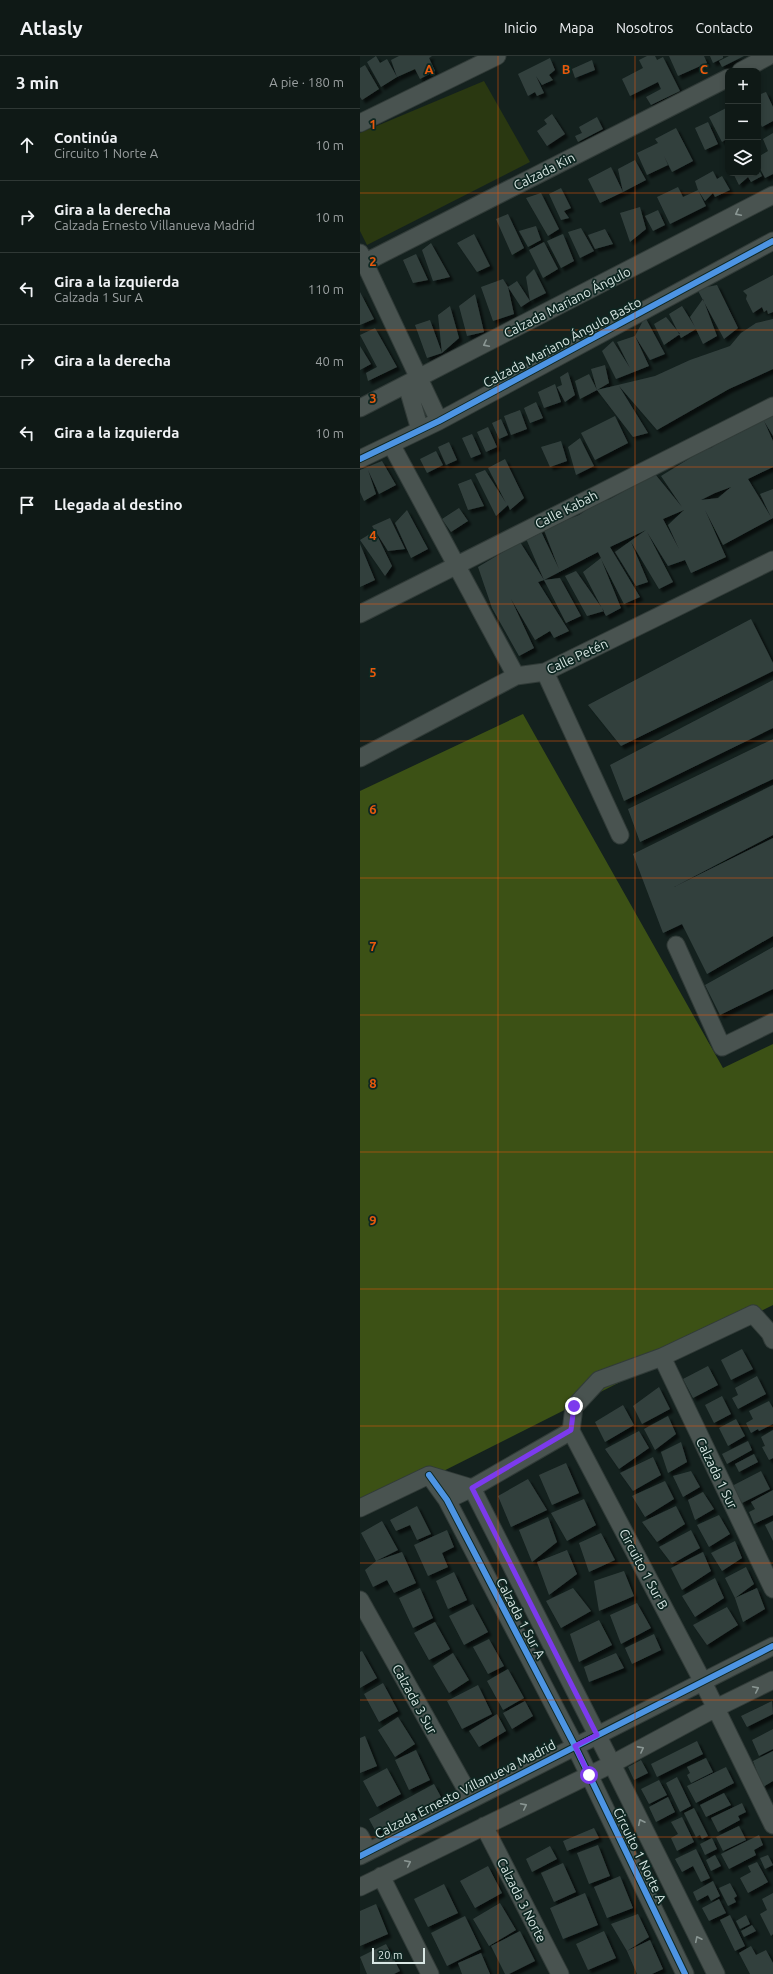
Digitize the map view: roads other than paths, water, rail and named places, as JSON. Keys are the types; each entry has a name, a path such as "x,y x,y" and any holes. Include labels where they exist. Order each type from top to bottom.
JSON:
{"street":[{"path":"360,123 497,56"},
{"path":"749,68 769,60"},
{"name":"Calzada Kin","path":"362,260 725,79"},
{"name":"Calzada Mariano Ángulo","path":"360,408 773,195"},
{"name":"Calzada Mariano Ángulo Basto","path":"360,459 439,421 773,241"},
{"path":"362,260 413,382 439,421"},
{"path":"413,382 420,430"},
{"name":"Calle Kabah","path":"360,614 456,564 773,406"},
{"path":"391,444 516,676"},
{"name":"Calle Petén","path":"360,758 516,676 545,672 773,560"},
{"path":"545,672 620,835"},
{"path":"676,945 722,1047 773,1022"},
{"path":"447,1500 472,1488 571,1430 574,1406 599,1380 662,1357 753,1314 772,1335"},
{"name":"Calzada 1 Sur","path":"662,1357 773,1589"},
{"name":"Circuito 1 Sur B","path":"571,1430 703,1682 773,1825"},
{"path":"360,1508 429,1475 472,1488"},
{"name":"Calzada 1 Sur A","path":"429,1475 447,1500 575,1746"},
{"name":"Calzada 1 Sur A","path":"472,1488 612,1764"},
{"name":"Calzada 3 Sur","path":"360,1600 471,1798"},
{"name":"Calzada Ernesto Villanueva Madrid","path":"364,1853 773,1646"},
{"path":"360,1887 612,1764 716,1708 773,1680"},
{"name":"Circuito 1 Norte A","path":"575,1746 685,1974"},
{"name":"Circuito 1 Norte A","path":"612,1764 716,1974"},
{"name":"Calzada 3 Norte","path":"484,1826 560,1974"},
{"path":"360,1836 364,1853"},
{"path":"381,1876 430,1974"}]}
